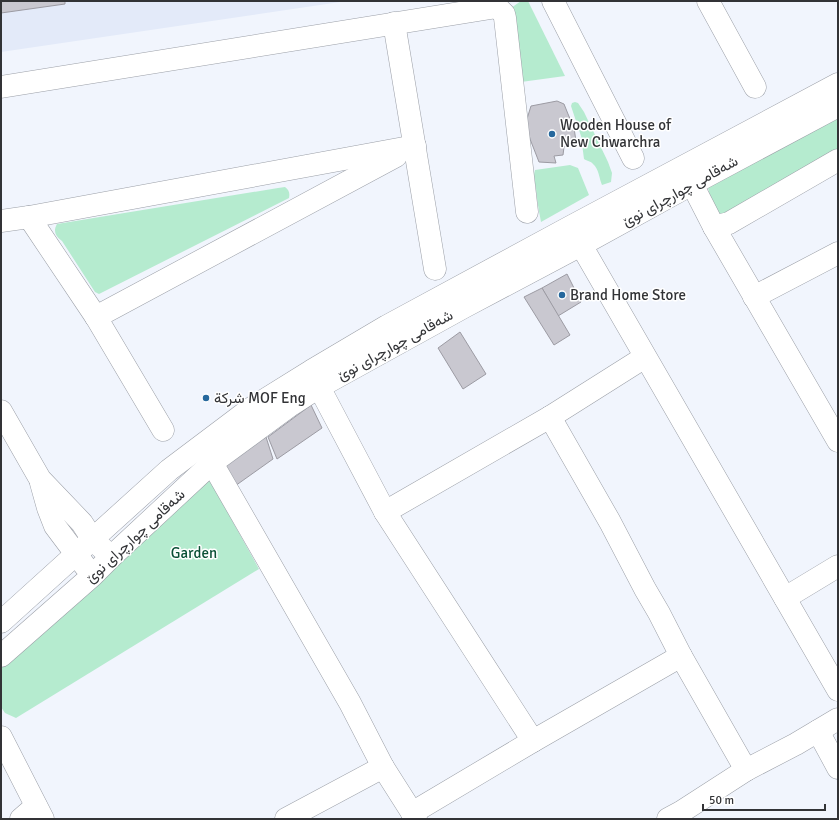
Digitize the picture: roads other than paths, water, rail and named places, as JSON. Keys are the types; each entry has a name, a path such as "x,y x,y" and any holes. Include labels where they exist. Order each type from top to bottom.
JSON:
{"street":[{"path":"553,1 633,158"},
{"path":"708,1 755,88"},
{"path":"1,87 394,23 497,4 497,7 504,14 505,18 527,212"},
{"path":"394,23 435,269"},
{"name":"شەقامی چوارچرای نوێ","path":"1,622 169,470 250,409 387,326 838,84"},
{"name":"شەقامی چوارچرای نوێ","path":"1,656 92,576 212,463 290,405 319,387 464,307 838,106"},
{"path":"1,221 415,146"},
{"path":"96,317 415,146"},
{"path":"714,227 729,224 838,160"},
{"path":"692,184 714,227 838,441"},
{"path":"29,217 96,317 163,430"},
{"path":"581,245 838,690"},
{"path":"754,297 838,253"},
{"path":"385,512 550,417 645,357"},
{"path":"319,387 385,512 533,742"},
{"path":"1,411 40,480 55,526 85,547 111,557"},
{"path":"550,417 610,522 681,656 746,770"},
{"path":"212,463 350,703 383,767 414,816 533,742 681,656"},
{"path":"85,547 92,576"},
{"path":"785,598 838,566"},
{"path":"668,819 746,770 838,719"},
{"path":"818,731 838,768"},
{"path":"1,737 33,815"},
{"path":"286,819 383,767"}],"place":[{"name":"Wooden House of New Chwarchra","path":"552,134"},
{"name":"Brand Home Store","path":"562,295"},
{"name":"شركة MOF Eng","path":"206,398"}],"park label":[{"name":"Garden","path":"194,553"}]}
